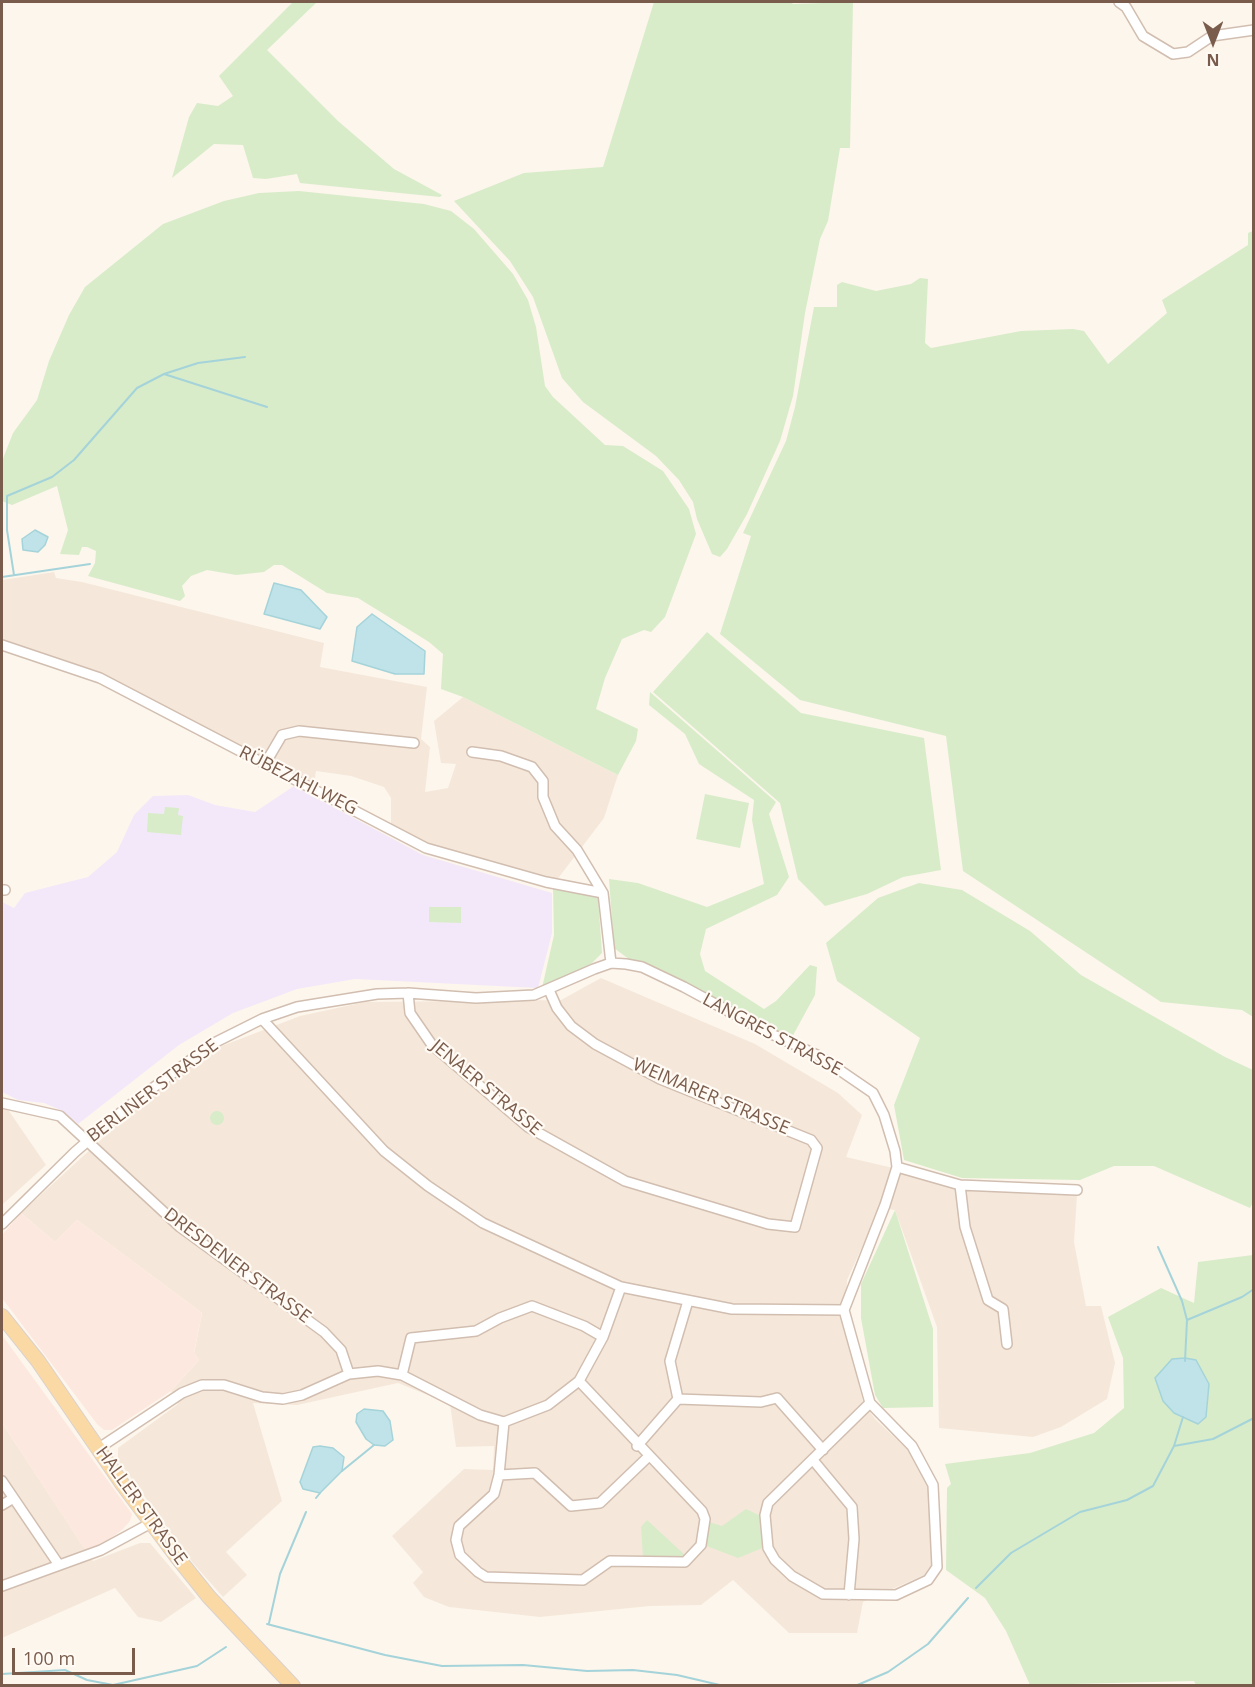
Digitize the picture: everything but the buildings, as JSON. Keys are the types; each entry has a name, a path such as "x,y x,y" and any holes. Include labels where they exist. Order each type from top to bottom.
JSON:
{"main road":[{"name":"HALLER STRASSE","path":"2,1316 38,1361 151,1523 210,1597 293,1686"}],"street":[{"path":"1119,2 1126,7 1143,36 1173,54 1188,52 1212,36 1254,30"},
{"name":"RÜBEZAHLWEG","path":"2,645 100,678 426,848 546,882 603,893"},
{"path":"265,764 282,735 299,731 414,743"},
{"path":"472,752 501,756 532,767 543,781 543,797 555,826 577,850 603,893 611,963"},
{"name":"BERLINER STRASSE","path":"2,1224 87,1141 212,1044 262,1019 297,1007 336,999 408,993 514,998 549,990 611,963"},
{"name":"LANGRES STRASSE","path":"611,963 642,967 684,987 765,1031 819,1056 873,1093 884,1115 895,1151 897,1167 885,1205 844,1310"},
{"name":"WEIMARER STRASSE","path":"549,990 557,1008 571,1026 595,1044 660,1079 812,1140 817,1148 795,1227"},
{"name":"JENAER STRASSE","path":"408,993 410,1013 432,1045 528,1127 625,1181 768,1224 795,1227"},
{"path":"262,1019 384,1151 428,1186 483,1223 621,1287 732,1309 844,1310 870,1403 912,1446 925,1466 933,1485 937,1567 928,1580 896,1595 823,1594 792,1576 768,1548 765,1515 768,1503 870,1403"},
{"name":"DRESDENER STRASSE","path":"2,1103 60,1116 180,1227 324,1332 341,1350 349,1374"},
{"path":"897,1167 960,1185 1077,1191"},
{"path":"960,1185 965,1227 988,1300 1003,1309 1007,1344"},
{"path":"99,1448 182,1393 202,1385 225,1385 262,1397 283,1399 302,1395 349,1374 378,1371 402,1375 480,1415 504,1422 548,1406 579,1381 603,1337 621,1287"},
{"path":"678,1399 670,1361 688,1301"},
{"path":"402,1375 411,1338 476,1331 500,1318 531,1306 584,1326 603,1337"},
{"path":"504,1422 500,1474 494,1494 459,1527 456,1540 460,1555 486,1577 583,1580 610,1561 685,1562 701,1545 705,1519 702,1511 637,1446 579,1381"},
{"path":"678,1399 761,1402 777,1398 823,1450"},
{"path":"637,1446 678,1399"},
{"path":"500,1474 535,1473 571,1506 600,1503 649,1456"},
{"path":"813,1460 852,1507 854,1539 849,1595"},
{"path":"2,1481 59,1565"},
{"path":"2,1505 12,1498"},
{"path":"2,1586 101,1550 151,1523"}],"shaded area":[{"path":"54,572 56,578 82,582 324,643 320,667 427,687 421,739 430,747 425,792 448,788 456,764 441,763 434,721 463,697 618,775 604,818 556,881 428,846 391,826 391,798 384,787 351,776 316,771 314,785 196,727 103,674 2,642 2,580"},
{"path":"294,786 423,855 552,893 552,933 538,988 355,979 297,989 233,1013 179,1045 78,1124 63,1111 44,1103 18,1100 2,1092 2,902 14,908 25,893 88,877 117,852 134,815 153,796 188,795 215,805 255,812"},
{"path":"601,978 755,1044 838,1093 862,1115 846,1157 979,1188 1077,1195 1074,1242 1086,1306 1101,1306 1115,1363 1107,1399 1061,1427 1033,1437 939,1428 937,1327 895,1210 880,1208 847,1280 845,1327 863,1402 875,1419 908,1450 929,1487 932,1564 924,1575 863,1602 857,1633 789,1633 733,1580 701,1605 650,1606 540,1617 449,1607 424,1597 413,1583 423,1572 392,1536 464,1469 493,1470 494,1446 456,1447 450,1404 398,1383 297,1405 253,1403 282,1501 226,1552 247,1575 223,1597 193,1563 118,1460 118,1448 178,1404 171,1391 199,1360 194,1353 202,1313 77,1220 55,1242 21,1213 129,1114 214,1049 300,1016 365,1002 561,1000"},
{"path":"2,1108 9,1111 46,1165 2,1205"},
{"path":"21,1213 55,1242 77,1220 202,1313 194,1352 199,1360 171,1391 112,1430 104,1430 97,1424 2,1298 2,1235"},
{"path":"2,1335 132,1514 130,1521 122,1530 101,1545 86,1551 2,1423"},
{"path":"2,1423 93,1561 140,1543 150,1543 196,1598 161,1622 138,1617 115,1588 2,1638"}],"green space":[{"path":"293,2 317,2 267,50 338,121 394,169 442,195 440,197 300,183 297,174 266,179 253,178 243,145 214,144 172,178 189,117 197,103 218,106 233,96 219,76"},
{"path":"654,2 791,2 793,4 853,2 850,148 840,148 828,221 820,239 805,313 793,396 780,441 747,514 720,557 712,554 697,519 693,502 679,480 656,456 583,402 562,378 533,297 510,261 454,201 524,173 603,167"},
{"path":"299,191 424,204 451,211 474,229 513,274 528,300 536,327 545,386 553,397 605,445 623,446 663,471 689,509 696,534 665,617 651,632 644,630 622,639 605,678 596,709 638,729 636,741 618,775 463,697 441,689 443,654 429,642 358,598 327,593 282,565 274,565 264,572 236,575 207,570 191,576 182,586 185,596 180,601 88,576 95,563 96,551 82,547 79,555 60,554 68,530 57,486 12,505 2,501 2,461 13,433 37,400 49,361 69,315 85,287 163,224 224,201 259,193"},
{"path":"1254,231 1253,1017 1242,1010 1161,1002 963,871 946,736 800,700 720,634 751,536 743,533 786,441 795,407 814,307 837,307 837,285 842,282 876,291 911,284 920,278 928,279 925,343 931,348 1021,331 1073,329 1084,331 1108,364 1167,313 1162,300 1248,245 1248,233"},
{"path":"707,632 801,713 924,738 941,870 903,877 867,894 825,906 798,879 780,803 653,692"},
{"path":"650,692 776,802 769,814 789,877 777,895 706,929 700,954 705,971 764,1009 776,1001 810,965 817,967 815,995 791,1039 672,977 630,960 614,948 609,879 638,883 707,907 764,884 752,820 754,800 699,764 685,734 649,705"},
{"path":"705,794 749,803 740,848 696,839"},
{"path":"165,807 179,808 178,815 183,816 181,835 147,832 148,813 164,814"},
{"path":"919,883 962,890 1030,931 1081,975 1225,1057 1253,1070 1254,1200 1250,1208 1154,1166 1114,1166 1080,1180 962,1178 904,1160 894,1105 920,1038 837,981 826,943 878,898"},
{"path":"553,888 598,898 602,953 591,964 542,988 554,935"},
{"path":"429,907 461,907 461,923 429,922"},
{"path":"217,1111 222,1113 224,1118 222,1123 217,1125 212,1123 210,1118 212,1113"},
{"path":"895,1210 933,1329 933,1407 883,1408 875,1395 861,1318 861,1284"},
{"path":"1253,1255 1253,1685 1196,1685 1194,1681 1030,1685 1006,1631 985,1598 946,1570 947,1488 951,1484 945,1464 1030,1453 1094,1433 1124,1408 1123,1358 1108,1317 1161,1288 1194,1303 1198,1262"},
{"path":"746,1509 763,1517 765,1547 738,1558 704,1545 709,1522 722,1526"},
{"path":"647,1520 686,1556 643,1558 641,1527"}],"water":[{"path":"35,530 48,537 45,545 38,552 23,550 22,539"},
{"path":"274,583 301,590 327,617 320,629 264,614"},
{"path":"372,614 425,651 424,674 395,674 352,661 357,627"},
{"path":"1172,1359 1196,1360 1209,1384 1206,1417 1198,1424 1174,1413 1163,1401 1155,1378"},
{"path":"364,1409 383,1411 390,1421 393,1440 385,1446 374,1445 366,1439 356,1422 357,1414"},
{"path":"313,1447 333,1448 344,1457 342,1471 320,1493 303,1489 300,1482"}],"waterway":[{"path":"14,575 7,530 7,496 52,477 74,460 137,388 164,374 198,363 245,357"},
{"path":"164,374 267,407"},
{"path":"2,577 90,564"},
{"path":"1158,1247 1182,1301 1187,1320 1185,1361"},
{"path":"1187,1320 1242,1297 1254,1289"},
{"path":"1174,1446 1183,1417"},
{"path":"976,1588 1011,1553 1080,1512 1127,1500 1153,1486 1174,1446 1213,1439 1254,1418"},
{"path":"342,1471 374,1445"},
{"path":"316,1498 320,1493"},
{"path":"269,1623 280,1574 306,1512"},
{"path":"855,1686 888,1672 928,1644 968,1598"},
{"path":"267,1624 385,1655 442,1666 523,1665 587,1671 633,1670 677,1675 724,1686"},
{"path":"2,1674 65,1670 87,1680 113,1685 197,1666 226,1647"}]}
